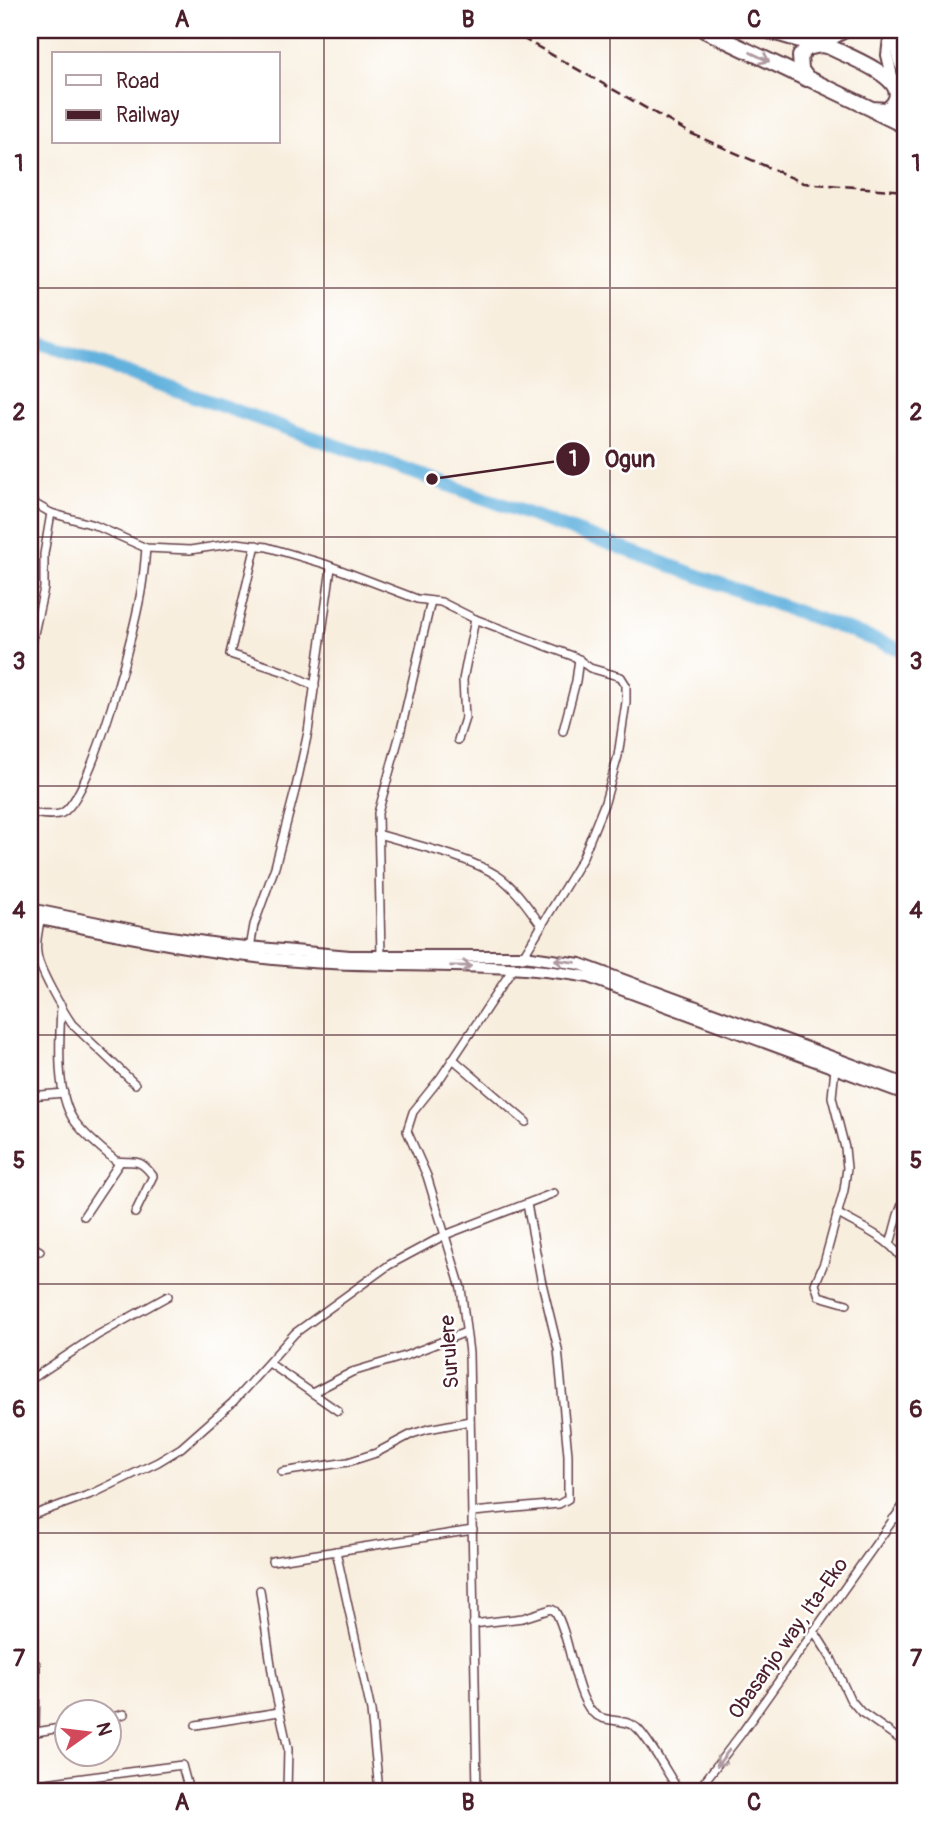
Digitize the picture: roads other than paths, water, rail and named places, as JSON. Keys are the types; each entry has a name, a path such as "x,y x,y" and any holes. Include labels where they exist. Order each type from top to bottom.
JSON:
{"highway":[{"path":"704,30 905,126"},
{"path":"766,30 830,47 900,84 893,106 887,110 872,109"},
{"path":"817,83 807,78 799,63 802,52 820,45"}],"main road":[{"path":"820,45 849,30"},
{"path":"890,30 887,54 900,84"},
{"path":"30,909 157,934 250,948 350,956 524,956 580,964 905,1084"},
{"path":"35,918 194,950 233,955 347,964 553,971 588,977 905,1094"}],"street":[{"path":"897,30 894,47 900,84"},
{"path":"30,501 51,513 94,525 146,548 190,550 237,543 256,545 325,564 417,599 441,602 475,619 579,659 563,731"},
{"path":"30,652 44,588 44,554 51,513"},
{"path":"256,545 230,654 315,686"},
{"path":"30,814 63,813 80,791 123,673 143,585 146,548"},
{"path":"250,948 254,925 275,867 296,787 315,686 331,568"},
{"path":"381,956 378,834 380,803 400,734 431,601"},
{"path":"458,740 465,718 463,680 475,619"},
{"name":"Surulere","path":"475,1791 473,1512 466,1332 461,1287 427,1176 407,1131 413,1112 453,1059 512,969 524,956 583,859 594,832 618,756 626,685 621,677 590,668 579,659"},
{"path":"378,834 472,863 499,877 512,888 542,926"},
{"path":"35,918 33,953 72,1024 135,1084"},
{"path":"61,1005 61,1066 64,1093 71,1116 80,1128 116,1161 134,1160 153,1176 135,1213"},
{"path":"453,1059 526,1122"},
{"path":"835,1068 832,1097 845,1148 847,1168 824,1263 815,1284 819,1296 847,1304"},
{"path":"30,1096 64,1093"},
{"path":"84,1216 120,1162"},
{"path":"30,1516 94,1493 181,1448 232,1403 295,1334 355,1287 389,1265 445,1235 554,1193"},
{"path":"890,1245 905,1197"},
{"path":"473,1512 559,1504 568,1499 568,1455 558,1349 527,1204"},
{"path":"837,1213 890,1245 899,1253 905,1265"},
{"path":"30,1245 40,1251"},
{"path":"30,1380 96,1336 168,1296"},
{"path":"312,1393 352,1372 405,1356 466,1332"},
{"path":"269,1363 338,1411"},
{"path":"282,1472 348,1462 376,1453 412,1434 470,1421"},
{"name":"Obasanjo way, Ita-Eko","path":"697,1791 905,1503"},
{"path":"892,1519 905,1518"},
{"path":"272,1561 473,1530"},
{"path":"336,1551 371,1711 379,1791"},
{"path":"260,1590 279,1712 288,1749 287,1791"},
{"path":"473,1624 523,1618 551,1609 555,1611 583,1695 592,1712 602,1718 624,1721 638,1729 679,1791"},
{"path":"814,1631 831,1658 850,1699 861,1712 905,1743"},
{"path":"36,1664 33,1733 52,1730"},
{"path":"196,1726 279,1712"},
{"path":"30,1785 182,1765 189,1791"},
{"path":"390,1791 407,1788 475,1791"}],"waterway":[{"path":"30,339 432,479 905,651"}],"railway":[{"path":"508,30 690,133 804,183 905,191"}],"place":[{"name":"Ogun","path":"432,479"}]}
